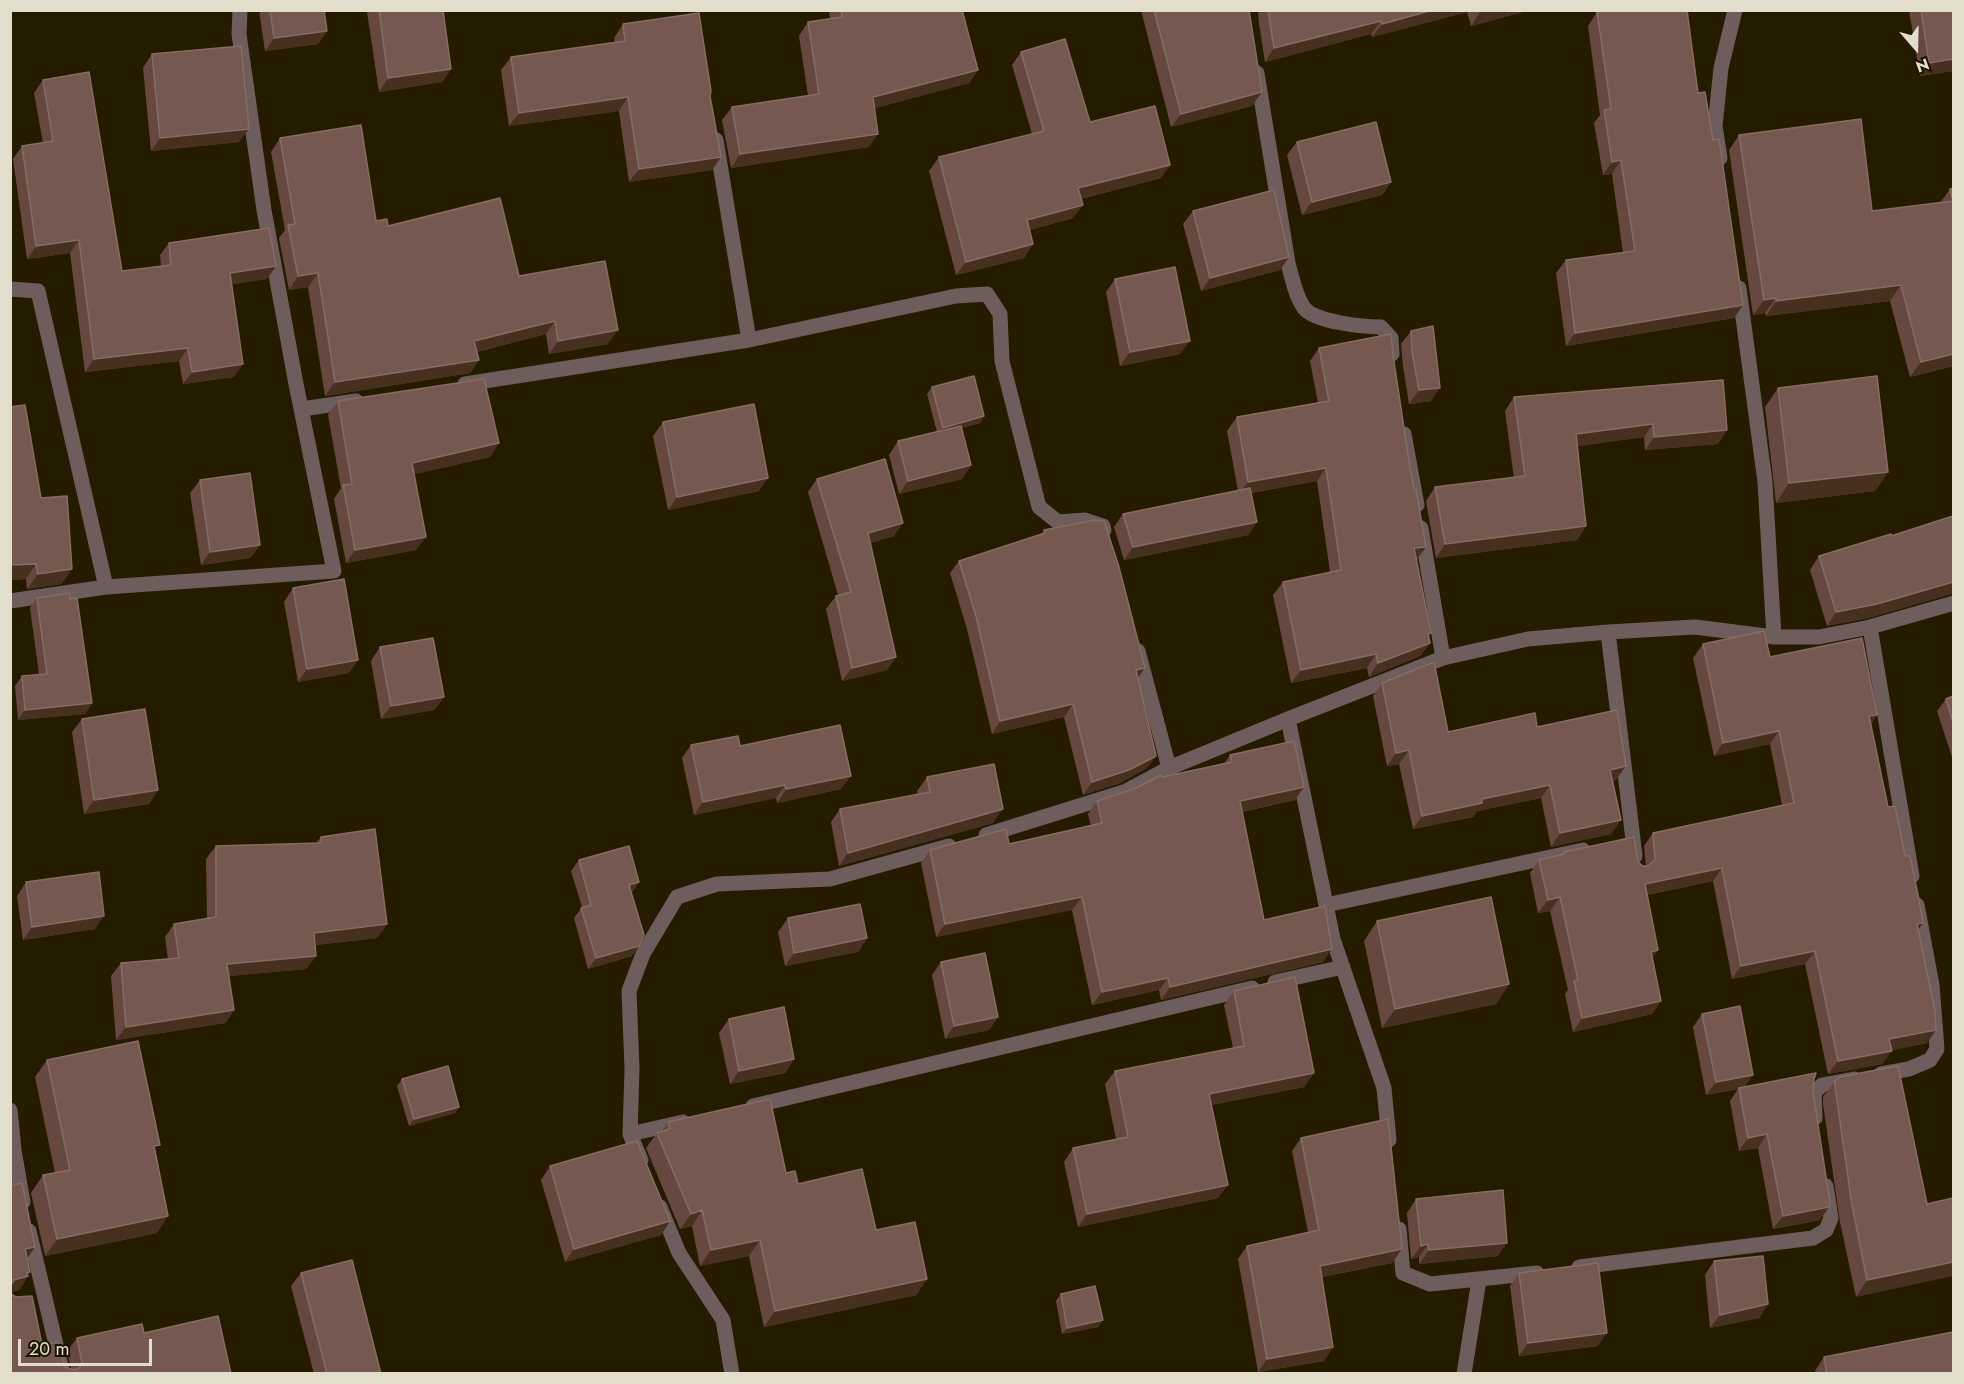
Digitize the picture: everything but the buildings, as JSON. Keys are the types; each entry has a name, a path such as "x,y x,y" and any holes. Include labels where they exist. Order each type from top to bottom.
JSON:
{"street":[{"path":"10,601 106,587 334,571 264,210 239,34 240,10"},
{"path":"1721,170 1715,126 1721,68 1735,10"},
{"path":"1255,59 1288,263 1297,293 1305,309 1322,318 1358,326 1381,327 1391,338 1393,367"},
{"path":"714,131 749,340"},
{"path":"1737,269 1765,482 1774,637"},
{"path":"10,289 38,291 106,587"},
{"path":"455,386 749,340 956,297 987,294 1000,314 1002,361 1039,507 1058,522 1085,520 1103,526 1109,546"},
{"path":"302,409 373,398"},
{"path":"1401,414 1443,658"},
{"path":"732,1374 723,1320 680,1253 630,1134 632,1069 629,991 643,954 676,897 717,884 830,879 1024,824 1124,792 1169,768 1443,658 1528,639 1695,627 1774,637 1819,637 1870,627 1953,603"},
{"path":"1819,1138 1813,1104 1814,1093 1822,1085 1909,1069 1930,1060 1937,1049 1932,985 1888,742 1870,627"},
{"path":"1608,632 1627,840 1637,870"},
{"path":"1134,633 1169,768"},
{"path":"1288,719 1333,939 1384,1088 1391,1157"},
{"path":"1326,905 1599,846"},
{"path":"736,1110 1342,966"},
{"path":"10,1110 14,1150 39,1296 63,1374"},
{"path":"630,1134 700,1118"},
{"path":"1397,1215 1404,1273 1430,1284 1479,1280 1813,1238 1826,1230 1831,1218 1824,1172"},
{"path":"1464,1374 1479,1280"}]}
